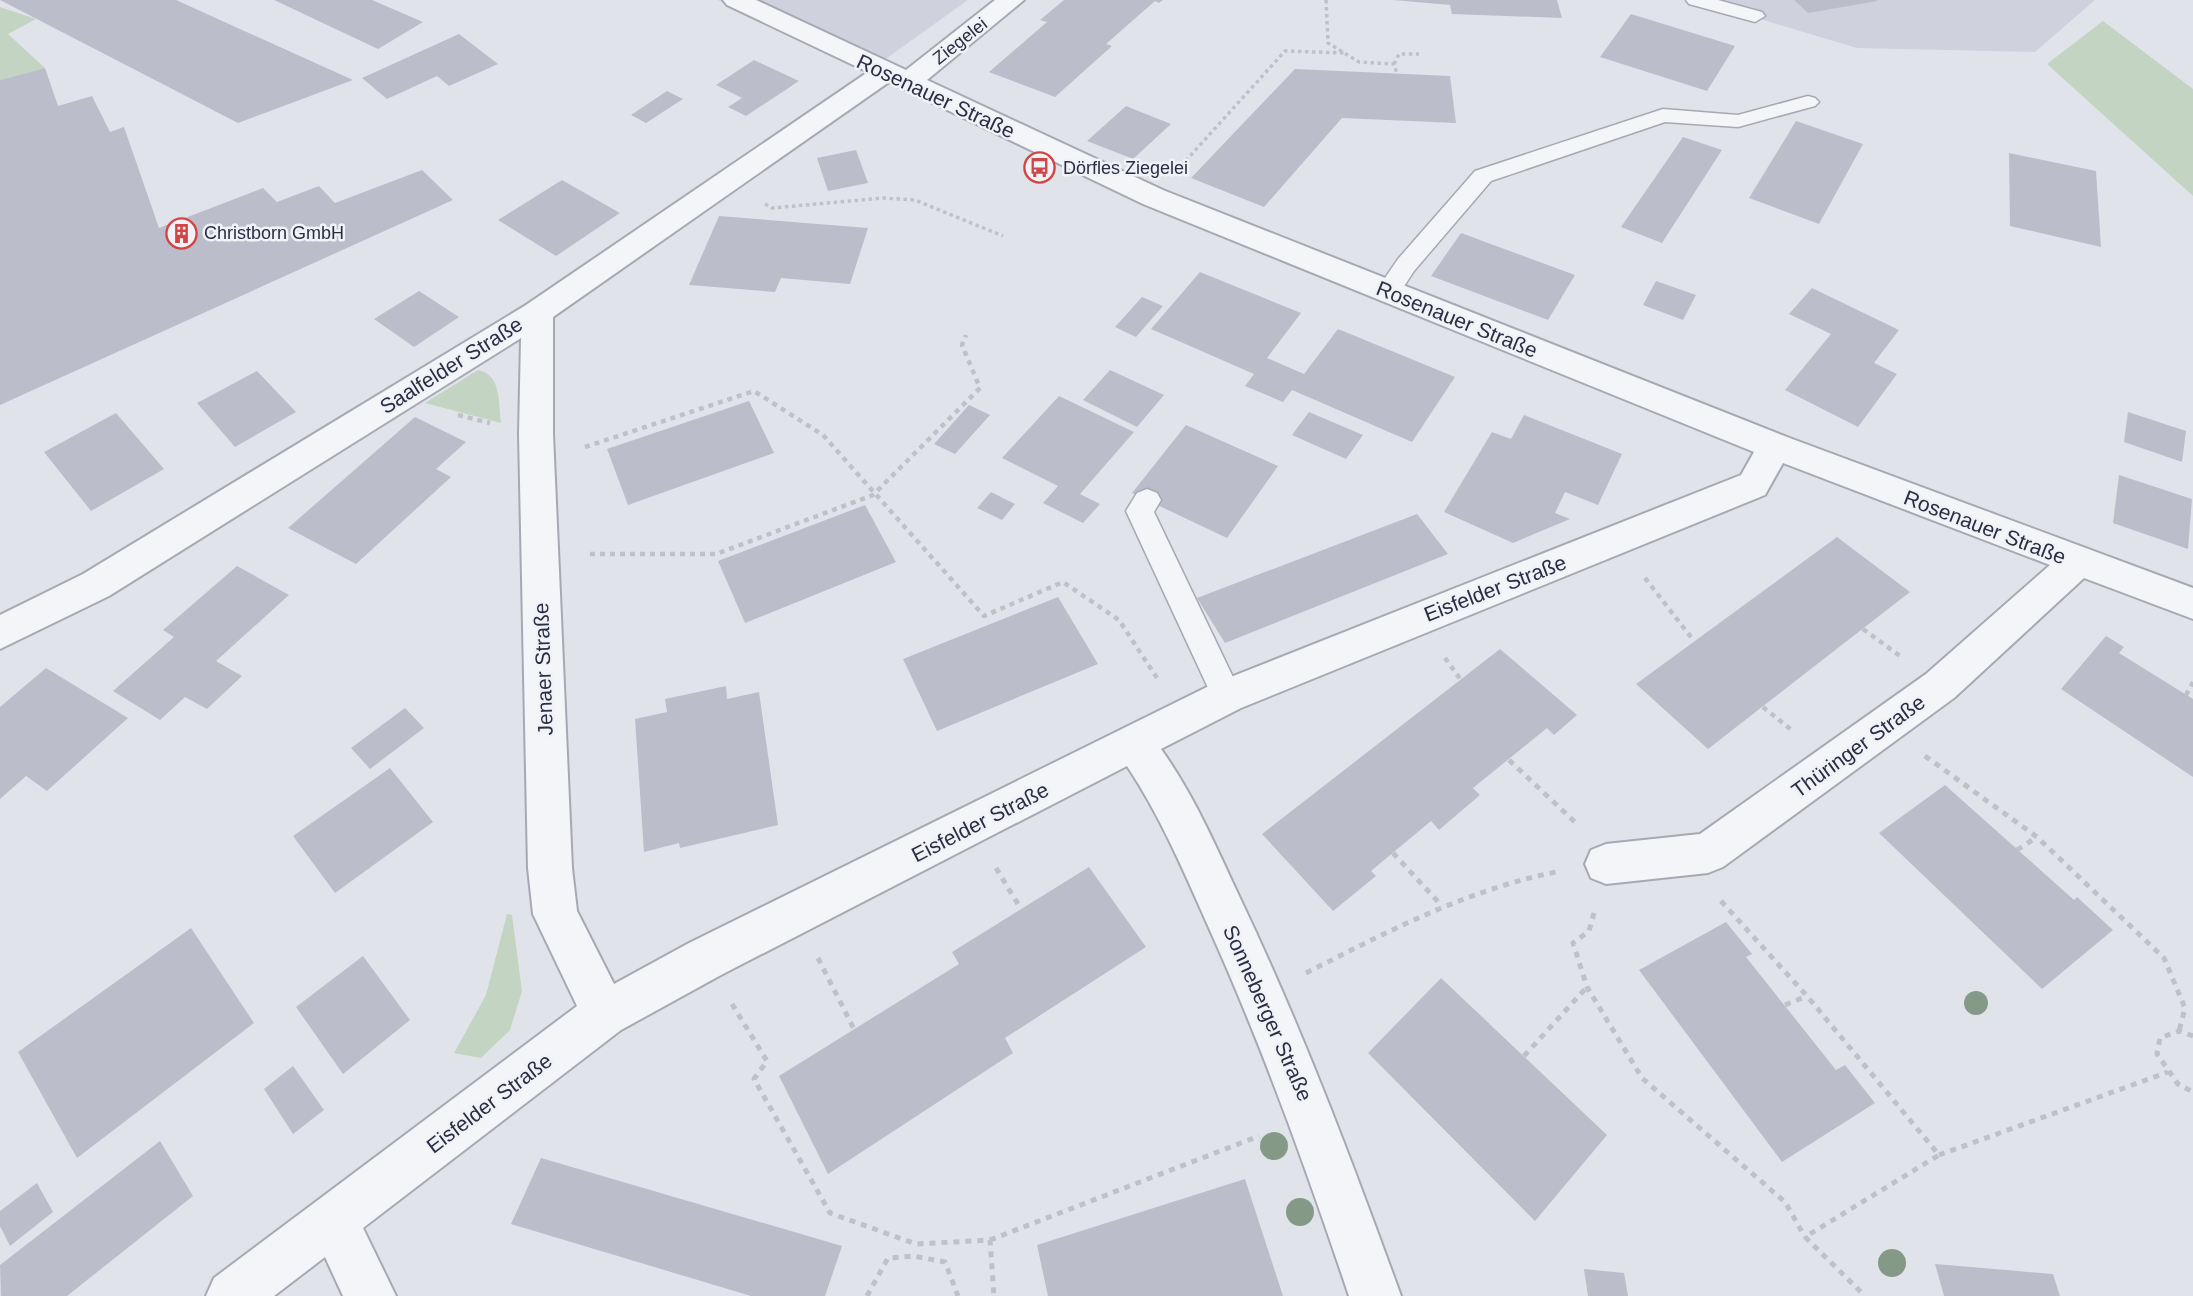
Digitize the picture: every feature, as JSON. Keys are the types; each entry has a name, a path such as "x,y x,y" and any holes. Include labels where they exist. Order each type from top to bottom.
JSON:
{"street":[{"name":"Rosenauer Straße","path":"736,0 1153,197 1775,446 2193,604"},
{"name":"Ziegelei","path":"897,77 1011,0"},
{"name":"Saalfelder Straße","path":"0,633 96,585 537,313 719,187 897,77"},
{"name":"Jenaer Straße","path":"537,313 537,449 550,868 555,914 605,1014"},
{"name":"Eisfelder Straße","path":"232,1296 334,1222 605,1014 705,960 1227,696 1753,485 1775,446"},
{"name":"Thüringer Straße","path":"1606,864 1708,853 1940,686 2078,562"},
{"name":"Sonneberger Straße","path":"1135,743 1169,793 1262,995 1312,1116 1376,1296"},
{"path":"334,1222 370,1296"}],"lane":[{"path":"1696,0 1755,16"},
{"path":"1388,292 1406,265 1483,176 1663,115 1738,121 1808,102"},
{"path":"1147,500 1140,511 1227,696"}],"path":[{"path":"1325,0 1328,43 1359,62 1394,64"},
{"path":"1153,197 1285,51 1346,53"},
{"path":"1397,74 1394,64 1399,54 1419,54"},
{"path":"719,187 744,193 772,208 883,198 915,200 1003,236"},
{"path":"540,554 716,554 873,495 980,388 962,345 966,335"},
{"path":"396,399 537,449 754,391 823,435 873,495 984,617 1063,582 1119,620 1183,718"},
{"path":"1654,589 1694,641"},
{"path":"1443,657 1461,680"},
{"path":"2186,695 2193,682"},
{"path":"1885,727 2037,837 2164,958 2185,1007 2179,1031"},
{"path":"1509,760 1564,810 1587,836 1606,864 1590,931 1573,943 1587,988 1642,1077 1785,1202 1805,1237 1866,1296"},
{"path":"2017,850 2037,837"},
{"path":"1393,853 1443,906"},
{"path":"1679,856 1807,996 1939,1155"},
{"path":"1262,995 1443,906 1517,880 1606,864"},
{"path":"796,914 854,1029"},
{"path":"705,960 767,1061 754,1079 830,1213 916,1244 990,1240 1312,1116"},
{"path":"1524,1055 1587,988"},
{"path":"1785,1005 1807,996"},
{"path":"2193,1037 2179,1031 2160,1038 2157,1054 2178,1084 2193,1092"},
{"path":"1805,1237 1939,1155 2168,1072"},
{"path":"990,1240 994,1296"},
{"path":"913,1256 916,1244"},
{"path":"867,1296 888,1258 913,1256 945,1262 958,1296"}],"shaded area":[{"path":"717,0 968,0 880,63"},
{"path":"1696,0 2095,0 2035,52 1857,48"}],"green space":[{"path":"0,7 36,19 8,34 45,68 0,80"},
{"path":"2103,21 2193,89 2193,196 2047,64"},
{"path":"478,370 486,373 495,383 501,423 425,403"},
{"path":"507,914 512,915 522,991 510,1030 481,1058 454,1053 486,995"}],"building":[{"path":"0,0 176,0 353,80 238,123"},
{"path":"274,0 372,0 423,22 378,49"},
{"path":"1064,0 1163,0 1159,3 1155,1 1106,44 1112,46 1055,97 989,72 1047,22 1040,20"},
{"path":"1393,0 1557,0 1562,18 1452,14 1450,5"},
{"path":"1794,0 1877,0 1877,1 1808,13"},
{"path":"1631,14 1735,46 1707,91 1600,57"},
{"path":"459,34 498,64 449,86 437,76 387,99 362,78"},
{"path":"754,60 799,81 746,116 728,107 742,98 716,85"},
{"name":"Christborn GmbH","path":"45,68 58,106 92,96 110,132 124,127 159,228 263,188 277,202 319,186 335,203 422,170 453,200 0,405 0,80"},
{"path":"1295,69 1450,76 1456,123 1342,118 1264,207 1191,178"},
{"path":"667,91 683,99 646,123 631,115"},
{"path":"1126,106 1171,124 1133,159 1087,141"},
{"path":"1796,121 1863,144 1819,224 1749,198"},
{"path":"1683,137 1722,150 1662,243 1621,227"},
{"path":"856,150 868,183 828,191 817,158"},
{"path":"2009,153 2096,171 2101,247 2010,226"},
{"path":"562,180 620,213 556,256 498,220"},
{"path":"719,216 868,228 850,284 781,278 775,292 689,285"},
{"path":"1461,233 1575,275 1548,320 1431,276"},
{"path":"1200,272 1301,313 1267,358 1304,374 1338,329 1455,377 1412,442 1292,390 1283,402 1245,386 1254,374 1151,329"},
{"path":"1656,281 1696,295 1683,320 1643,305"},
{"path":"1812,288 1899,330 1874,363 1897,374 1858,427 1785,390 1831,334 1789,314"},
{"path":"419,291 459,317 414,347 374,319"},
{"path":"1142,297 1163,306 1136,337 1115,327"},
{"path":"1110,370 1164,395 1137,427 1083,400"},
{"path":"257,371 296,412 235,447 197,403"},
{"path":"1059,396 1134,432 1080,494 1100,504 1083,523 1043,503 1058,486 1002,458"},
{"path":"749,401 774,453 628,505 607,449"},
{"path":"969,405 990,415 955,454 934,444"},
{"path":"1309,412 1363,435 1346,459 1292,435"},
{"path":"2128,412 2186,431 2182,462 2124,442"},
{"path":"116,413 164,469 91,511 44,452"},
{"path":"1524,415 1622,454 1598,505 1565,492 1555,513 1570,519 1513,543 1444,512 1492,432 1511,439"},
{"path":"415,417 466,442 436,469 451,477 356,564 288,528"},
{"path":"1186,425 1278,466 1227,538 1132,493"},
{"path":"2119,475 2192,499 2188,549 2113,523"},
{"path":"991,492 1015,504 1002,520 977,508"},
{"path":"865,505 896,562 745,623 718,561"},
{"path":"1417,514 1448,554 1225,643 1197,598"},
{"path":"1837,537 1910,592 1708,749 1636,684"},
{"path":"237,566 289,595 216,661 242,676 207,709 185,697 160,720 113,691 174,637 163,630"},
{"path":"1058,597 1098,664 937,731 903,659"},
{"path":"2106,636 2124,647 2119,653 2193,699 2193,777 2061,689"},
{"path":"1500,649 1577,715 1554,735 1547,728 1473,788 1480,795 1439,830 1431,821 1371,871 1376,876 1333,911 1262,834"},
{"path":"46,668 128,718 47,791 26,776 0,799 0,707"},
{"path":"726,686 727,699 759,692 778,825 680,848 679,843 644,852 635,719 667,712 665,699"},
{"path":"405,708 424,728 370,769 351,748"},
{"path":"390,768 433,822 335,893 293,836"},
{"path":"1945,785 2074,900 2077,897 2113,930 2042,989 1879,833"},
{"path":"1089,867 1146,947 1005,1038 1013,1053 828,1174 779,1076 959,964 952,952"},
{"path":"1726,922 1752,954 1746,957 1836,1070 1845,1065 1875,1103 1782,1162 1639,970"},
{"path":"191,928 254,1023 77,1158 18,1052"},
{"path":"363,956 410,1020 343,1074 296,1007"},
{"path":"1441,978 1607,1135 1535,1221 1368,1053"},
{"path":"293,1066 324,1110 293,1134 264,1089"},
{"path":"160,1141 193,1196 67,1296 1,1296 0,1265"},
{"path":"541,1158 842,1246 825,1296 751,1296 511,1224"},
{"path":"1245,1179 1283,1296 1048,1296 1037,1245"},
{"path":"37,1183 53,1212 10,1246 0,1226 0,1211"},
{"path":"1935,1264 2053,1274 2060,1296 1944,1296"},
{"path":"1584,1269 1624,1273 1628,1296 1588,1296"}],"place":[{"name":"Dörfles Ziegelei","path":"1040,168"},
{"name":"Christborn GmbH","path":"181,233"}]}
